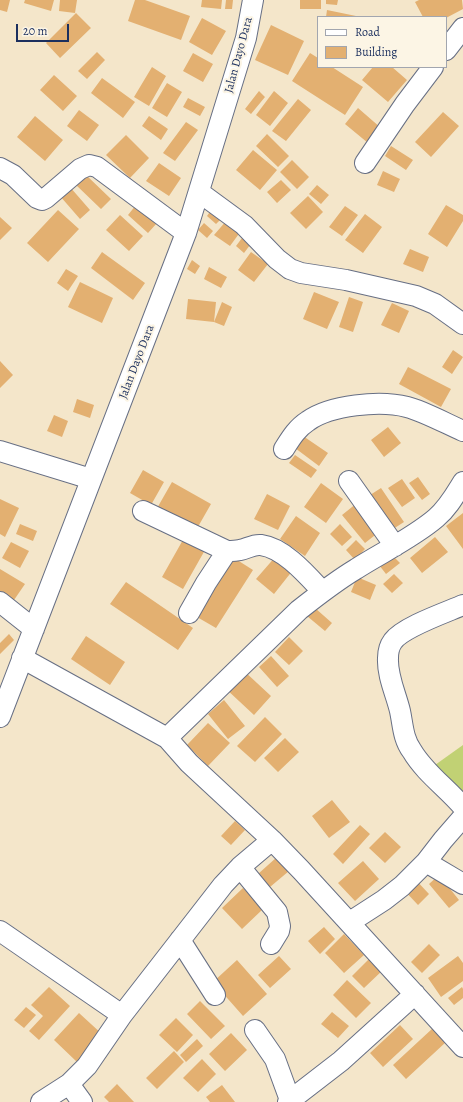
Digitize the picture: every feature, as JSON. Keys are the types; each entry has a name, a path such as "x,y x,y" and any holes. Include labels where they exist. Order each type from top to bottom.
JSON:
{"street":[{"name":"Jalan Dayo Dara","path":"0,717 186,233 246,38 253,0"},
{"path":"447,49 463,28"},
{"path":"365,163 405,104 432,68"},
{"path":"0,168 13,175 36,198 42,200 80,169 89,165 97,167 186,233"},
{"path":"199,192 244,225 277,259 290,269 301,273 346,280 416,296 435,304 463,324"},
{"path":"284,449 301,426 315,416 338,408 365,404 382,403 409,407 463,432"},
{"path":"0,452 91,479"},
{"path":"349,481 395,546"},
{"path":"167,738 281,627 322,591 395,546 436,518 460,494"},
{"path":"143,511 227,551 240,550 256,545 268,547 285,556 299,567 322,591"},
{"path":"189,613 227,551"},
{"path":"0,602 34,629"},
{"path":"463,605 430,618 399,635 393,641 389,649 388,658 404,735 408,746 419,761 463,807"},
{"path":"22,658 167,738 189,762 272,840 350,922 463,1047"},
{"path":"350,922 384,900 402,886 426,862 442,840 463,817"},
{"path":"42,1102 69,1084 87,1066 122,1015 204,908 240,867 272,840"},
{"path":"426,862 463,884"},
{"path":"240,867 277,912 280,926 279,931 271,944"},
{"path":"0,931 122,1015"},
{"path":"180,940 215,995"},
{"path":"254,1030 275,1059 289,1101 341,1061 415,994"},
{"path":"69,1084 82,1102"}],"green space":[{"path":"463,745 463,817 435,765"}],"building":[{"path":"0,0 10,0 7,12 0,10"},
{"path":"25,0 54,0 51,11 24,3"},
{"path":"60,0 77,0 75,13 59,11"},
{"path":"135,0 145,0 190,16 181,40 128,21"},
{"path":"202,0 222,0 221,9 201,7"},
{"path":"226,0 233,0 232,9 225,9"},
{"path":"300,0 321,0 321,9 300,9"},
{"path":"326,0 338,0 337,5 326,4"},
{"path":"419,0 462,0 463,9 447,17 447,16 422,16 415,2"},
{"path":"327,10 356,16 326,16"},
{"path":"76,13 91,28 60,58 46,43"},
{"path":"202,18 226,31 212,55 189,42"},
{"path":"271,25 304,41 288,75 255,60"},
{"path":"97,52 105,60 87,79 78,71"},
{"path":"193,53 213,64 203,82 183,71"},
{"path":"310,53 317,57 317,68 334,68 363,87 345,115 292,81"},
{"path":"152,67 166,76 149,106 134,97"},
{"path":"372,68 393,68 407,80 388,102 362,80"},
{"path":"54,75 77,96 63,111 40,90"},
{"path":"102,78 135,102 123,118 91,93"},
{"path":"167,83 182,92 167,117 152,108"},
{"path":"259,91 265,97 251,114 245,109"},
{"path":"274,91 288,103 270,126 256,115"},
{"path":"188,98 205,107 200,116 183,107"},
{"path":"298,99 311,110 286,141 272,131"},
{"path":"358,108 381,128 368,143 345,124"},
{"path":"79,110 99,125 87,141 67,126"},
{"path":"443,112 459,126 431,157 415,142"},
{"path":"35,116 63,140 45,161 17,137"},
{"path":"149,116 168,129 161,140 142,126"},
{"path":"186,122 198,130 175,161 163,153"},
{"path":"267,134 289,156 278,167 256,146"},
{"path":"126,135 149,158 130,178 106,155"},
{"path":"391,146 413,160 406,170 385,156"},
{"path":"253,150 277,170 260,190 236,170"},
{"path":"292,160 309,177 297,189 280,172"},
{"path":"159,163 181,178 169,196 146,181"},
{"path":"383,171 400,179 394,192 377,185"},
{"path":"85,174 111,199 101,209 75,184"},
{"path":"281,180 291,190 277,203 267,192"},
{"path":"317,185 329,195 321,204 309,194"},
{"path":"70,187 90,210 80,219 60,196"},
{"path":"308,196 323,212 306,229 290,213"},
{"path":"136,205 157,223 148,233 128,215"},
{"path":"446,205 463,215 463,221 447,247 428,234"},
{"path":"345,206 358,215 342,236 329,227"},
{"path":"212,209 222,218 216,224 207,216"},
{"path":"58,210 79,229 48,262 27,243"},
{"path":"365,214 382,227 363,253 345,240"},
{"path":"120,215 143,236 129,251 106,230"},
{"path":"0,217 12,228 0,240"},
{"path":"227,220 241,231 230,246 214,235"},
{"path":"204,223 213,231 207,238 198,230"},
{"path":"245,234 253,241 244,253 236,246"},
{"path":"410,249 429,257 423,272 403,264"},
{"path":"102,252 145,283 133,300 91,268"},
{"path":"251,252 268,264 254,282 238,270"},
{"path":"192,260 200,266 195,274 187,269"},
{"path":"209,267 227,277 221,288 204,279"},
{"path":"66,269 78,276 68,291 57,283"},
{"path":"80,282 113,298 102,323 68,307"},
{"path":"314,292 339,302 327,329 303,319"},
{"path":"349,297 363,302 353,332 339,327"},
{"path":"188,299 216,302 214,322 186,319"},
{"path":"222,302 232,307 224,326 214,322"},
{"path":"392,303 409,311 399,333 381,325"},
{"path":"453,350 463,357 452,374 442,367"},
{"path":"0,361 13,375 0,388"},
{"path":"408,367 451,389 441,407 399,384"},
{"path":"77,399 94,405 90,418 73,412"},
{"path":"54,415 68,421 62,437 47,431"},
{"path":"388,427 401,443 384,457 371,440"},
{"path":"303,436 328,453 319,466 295,448"},
{"path":"295,455 317,470 311,478 289,463"},
{"path":"143,470 164,482 151,505 130,493"},
{"path":"418,477 430,494 422,500 409,483"},
{"path":"402,479 415,498 402,507 388,488"},
{"path":"172,482 211,504 195,532 156,510"},
{"path":"321,483 343,499 326,523 304,507"},
{"path":"381,488 404,522 390,531 367,497"},
{"path":"267,494 290,506 278,530 254,519"},
{"path":"0,499 19,508 5,537 0,534"},
{"path":"357,503 379,532 365,543 342,515"},
{"path":"463,513 463,549 446,526"},
{"path":"296,516 320,533 305,556 280,539"},
{"path":"20,524 37,531 33,541 16,534"},
{"path":"340,524 352,537 342,546 330,534"},
{"path":"435,537 448,552 422,573 410,558"},
{"path":"184,538 205,550 183,589 162,577"},
{"path":"356,540 365,549 355,560 346,550"},
{"path":"11,542 29,551 20,568 2,558"},
{"path":"392,555 400,563 386,574 379,565"},
{"path":"276,556 293,570 274,594 256,579"},
{"path":"234,558 253,570 216,628 197,617"},
{"path":"0,569 25,584 14,600 0,591"},
{"path":"394,574 403,583 392,593 383,584"},
{"path":"357,577 376,585 370,600 351,592"},
{"path":"126,582 193,628 178,650 110,604"},
{"path":"315,608 332,623 325,631 307,616"},
{"path":"9,634 14,640 0,654 0,643"},
{"path":"86,636 125,662 110,685 71,659"},
{"path":"289,637 303,651 289,665 275,652"},
{"path":"271,656 289,676 277,687 259,667"},
{"path":"243,670 271,696 254,715 225,688"},
{"path":"224,700 245,726 228,739 208,714"},
{"path":"265,717 282,734 255,762 237,746"},
{"path":"208,723 230,743 208,766 187,745"},
{"path":"285,738 299,752 278,772 264,758"},
{"path":"332,800 350,822 329,838 312,816"},
{"path":"235,821 245,830 231,845 221,836"},
{"path":"360,825 370,834 343,864 333,854"},
{"path":"385,832 401,847 385,863 369,848"},
{"path":"277,857 289,871 270,887 258,874"},
{"path":"363,861 379,879 355,901 338,883"},
{"path":"439,875 459,900 449,908 429,884"},
{"path":"414,878 429,894 418,905 403,889"},
{"path":"243,888 263,909 242,929 222,908"},
{"path":"324,927 335,939 320,954 308,941"},
{"path":"344,934 364,955 344,973 325,953"},
{"path":"429,944 440,955 422,973 411,962"},
{"path":"279,956 291,969 270,988 258,975"},
{"path":"372,956 384,969 364,988 352,976"},
{"path":"458,956 463,963 463,981 441,997 428,978"},
{"path":"237,960 267,994 243,1016 213,982"},
{"path":"347,980 371,1003 356,1018 333,995"},
{"path":"49,987 70,1006 39,1040 29,1031 43,1016 31,1005"},
{"path":"462,987 463,998 454,1005 448,998"},
{"path":"200,1001 225,1026 211,1039 187,1014"},
{"path":"26,1007 36,1015 24,1028 14,1020"},
{"path":"332,1012 349,1026 338,1038 321,1024"},
{"path":"79,1013 103,1035 77,1062 54,1040"},
{"path":"176,1018 193,1035 177,1052 159,1035"},
{"path":"400,1025 413,1039 383,1067 370,1053"},
{"path":"433,1028 446,1042 406,1079 393,1065"},
{"path":"231,1033 247,1050 225,1071 209,1054"},
{"path":"197,1039 203,1046 186,1062 180,1055"},
{"path":"174,1051 184,1062 157,1089 146,1078"},
{"path":"202,1059 216,1074 198,1092 183,1078"},
{"path":"117,1084 134,1102 109,1102 104,1097"},
{"path":"222,1085 235,1102 210,1102 206,1097"}]}
